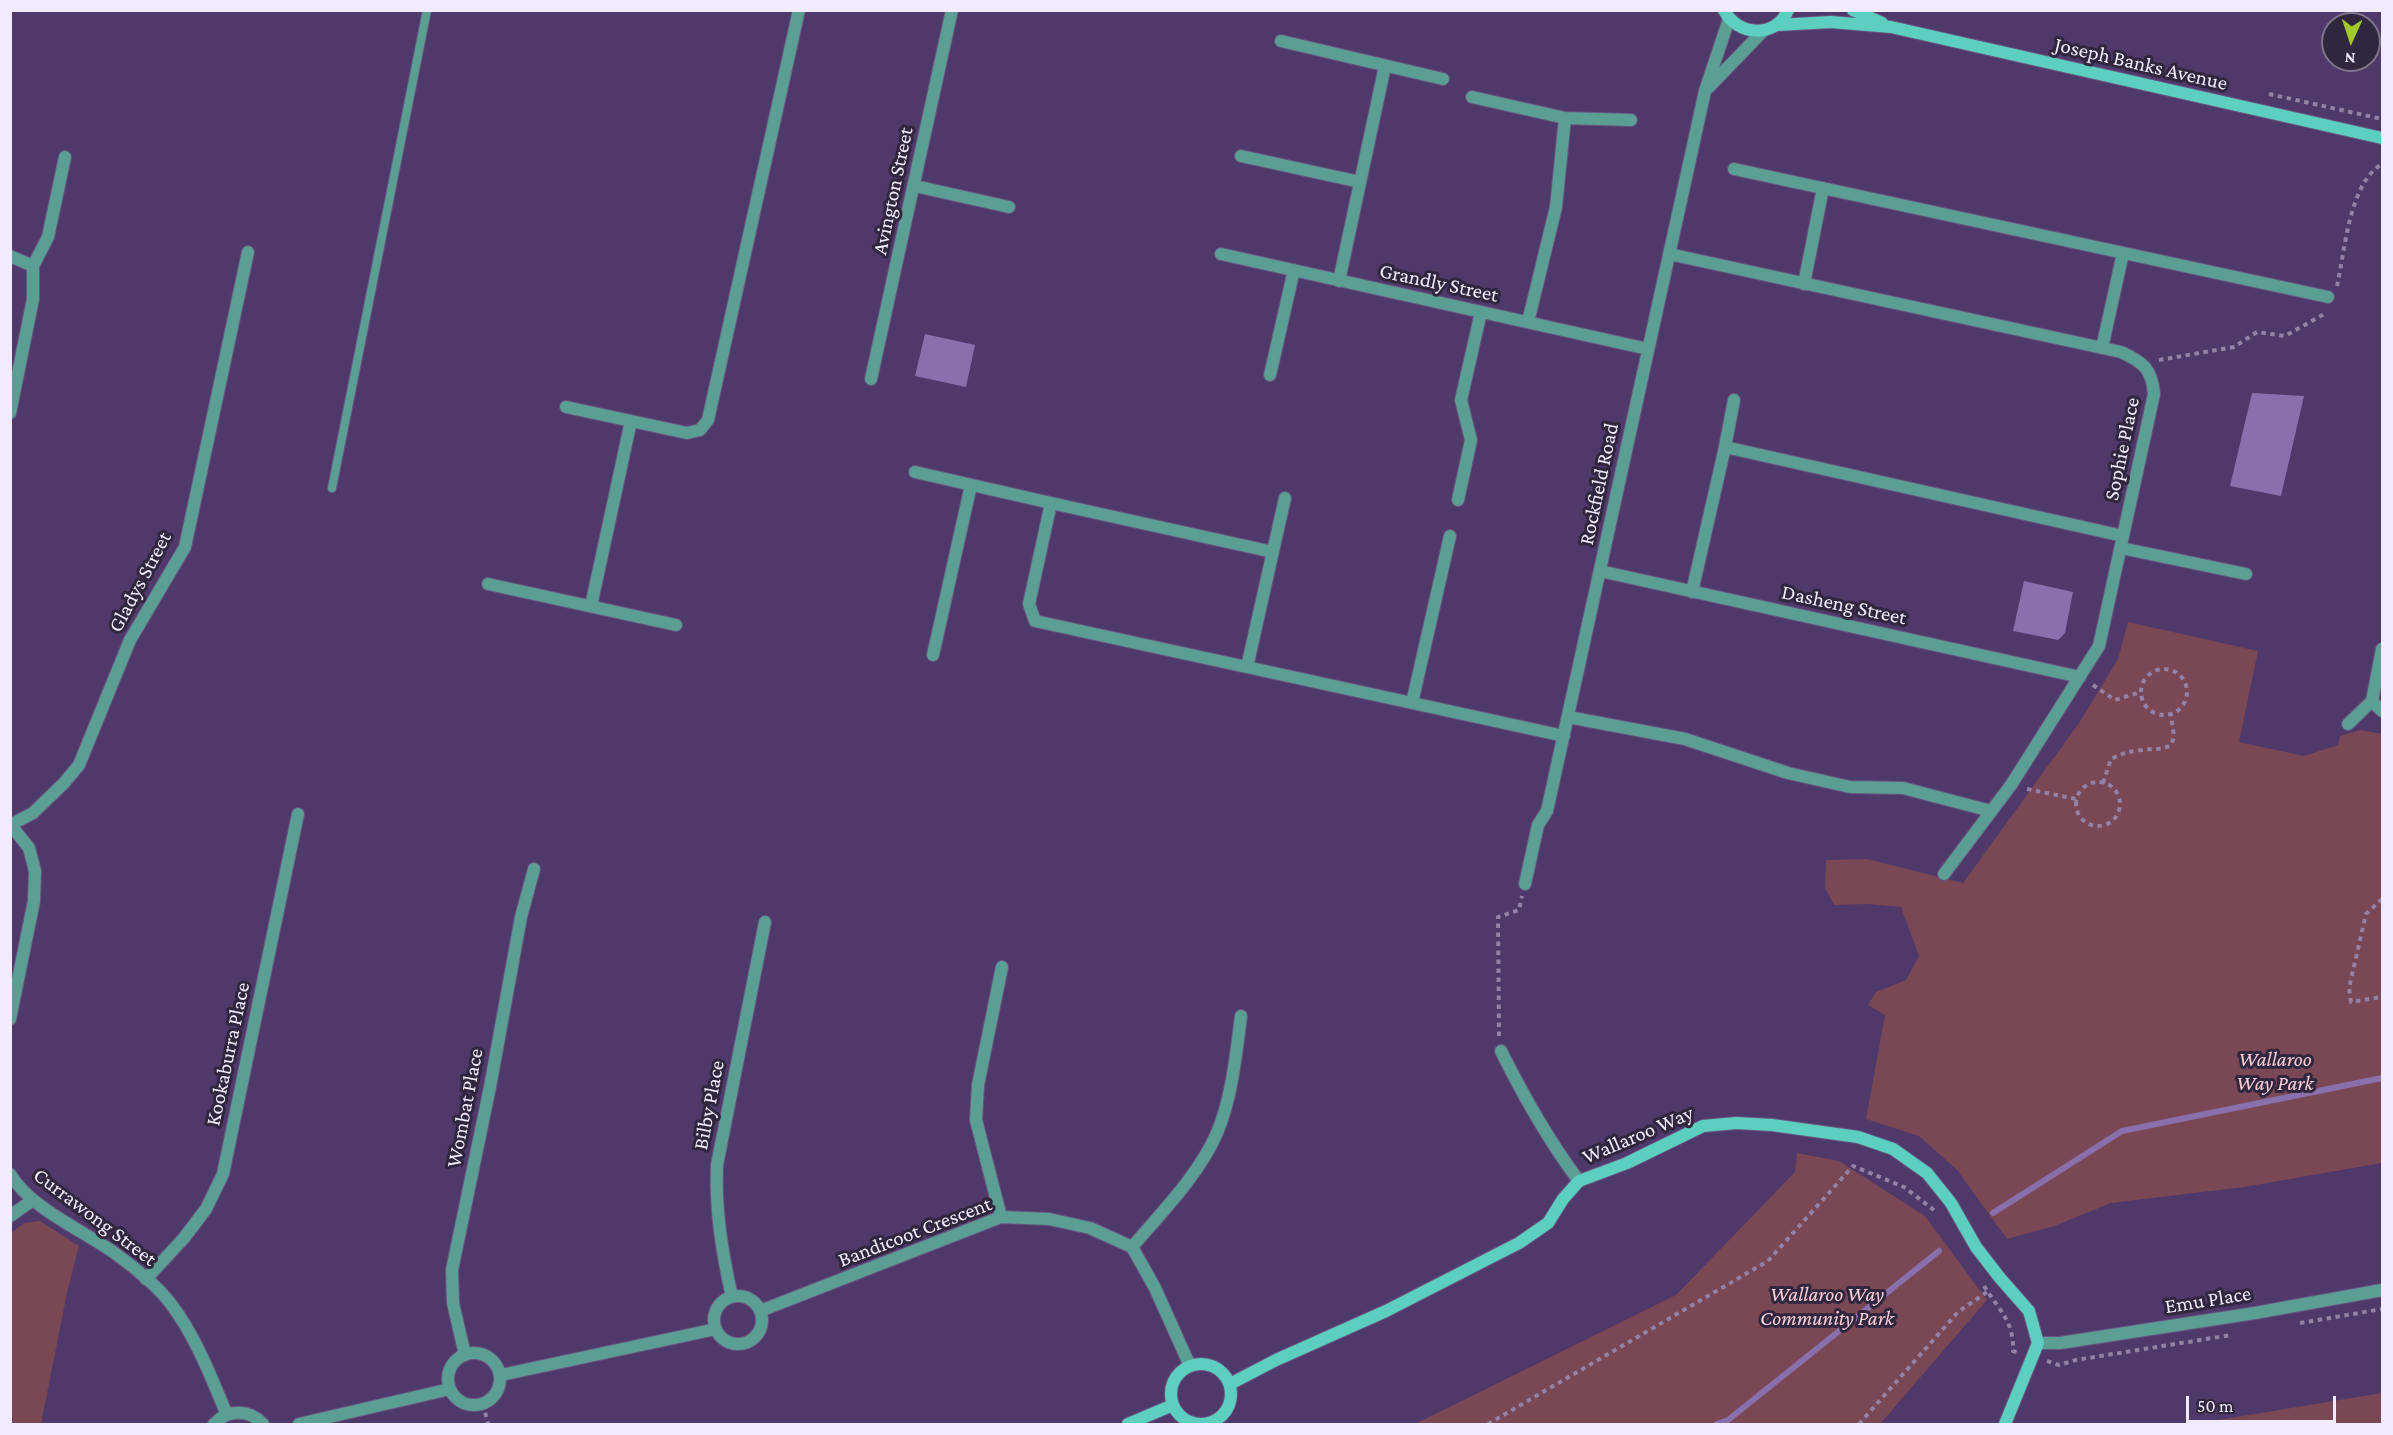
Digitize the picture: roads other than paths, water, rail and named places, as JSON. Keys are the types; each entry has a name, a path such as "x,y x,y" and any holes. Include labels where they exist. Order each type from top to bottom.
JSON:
{"street":[{"path":"566,407 687,433 700,430 708,420 799,10"},
{"name":"Avington Street","path":"871,379 952,10"},
{"path":"1726,15 1746,30 1764,30 1777,25 1788,10"},
{"name":"Joseph Banks Avenue","path":"1853,10 1891,27"},
{"name":"Rockfield Road","path":"1525,884 1538,825 1547,811 1705,90 1726,15"},
{"name":"Joseph Banks Avenue","path":"1777,25 1831,22 1891,27 2382,138"},
{"path":"1705,90 1764,30"},
{"path":"1281,41 1443,79"},
{"path":"1339,280 1385,66"},
{"path":"1472,97 1565,118 1631,120"},
{"path":"1528,322 1556,207 1565,118"},
{"path":"1241,156 1360,182"},
{"path":"10,413 33,299 33,266 48,237 65,157"},
{"path":"1734,169 2328,297"},
{"path":"915,186 1010,207"},
{"path":"1804,284 1823,188"},
{"name":"Gladys Street","path":"11,824 33,813 79,765 130,640 184,547 248,252"},
{"path":"2103,348 2123,253"},
{"name":"Grandly Street","path":"1221,254 1648,349"},
{"name":"Sophie Place","path":"1669,254 2121,352 2139,360 2153,382 2154,394 2099,646 2011,785 1944,874"},
{"path":"10,256 33,266"},
{"path":"1270,375 1293,270"},
{"path":"1458,500 1471,440 1461,400 1481,312"},
{"path":"1692,592 1734,400"},
{"path":"591,606 631,421"},
{"path":"1725,447 2246,574"},
{"path":"915,472 1273,552"},
{"path":"933,655 971,485"},
{"path":"1247,667 1285,498"},
{"path":"1051,503 1029,604 1035,621 1564,736"},
{"path":"1412,703 1450,536"},
{"name":"Dasheng Street","path":"1600,571 2080,677"},
{"path":"488,584 676,625"},
{"path":"2348,724 2372,701 2382,650"},
{"path":"2372,701 2382,711"},
{"path":"1568,717 1685,739 1788,773 1850,787 1903,788 1991,811"},
{"name":"Kookaburra Place","path":"146,1279 184,1238 206,1209 223,1174 298,814"},
{"path":"10,1019 34,901 35,871 29,848 11,824"},
{"name":"Wombat Place","path":"465,1355 453,1303 452,1270 490,1087 521,916 534,869"},
{"name":"Bilby Place","path":"732,1297 719,1236 717,1165 765,922"},
{"path":"1001,1217 976,1120 978,1085 1002,967"},
{"path":"1190,1366 1155,1288 1132,1247 1194,1172 1217,1133 1233,1078 1241,1016"},
{"path":"1501,1051 1524,1098 1552,1145 1579,1180"},
{"name":"Wallaroo Way","path":"1230,1384 1276,1360 1386,1311 1422,1290 1519,1243 1548,1223 1563,1199 1579,1180 1627,1163 1703,1126 1736,1123 1772,1125 1858,1137 1893,1149 1927,1173 1951,1203 1976,1247 2029,1311 2038,1343"},
{"name":"Currawong Street","path":"10,1174 16,1184 33,1200 117,1255 170,1303 198,1350 227,1415"},
{"path":"10,1216 33,1200"},
{"name":"Bandicoot Crescent","path":"760,1311 1001,1217 1049,1219 1090,1228 1132,1247"},
{"name":"Emu Place","path":"2038,1343 2060,1343 2382,1290"},
{"path":"732,1297 746,1297 757,1305 760,1311 761,1328 757,1335 743,1343 727,1341 716,1329 715,1313 725,1300 732,1297"},
{"path":"501,1375 716,1329"},
{"path":"2006,1425 2038,1343"},
{"path":"472,1353 488,1356 499,1368 501,1375 497,1393 483,1404 465,1404 457,1400 450,1389 448,1375 451,1366 465,1355 472,1353"},
{"path":"1209,1365 1218,1369 1230,1384 1229,1404 1216,1419 1207,1423 1187,1420 1173,1405 1172,1387 1182,1371 1190,1366 1209,1365"},
{"path":"299,1425 450,1389"},
{"path":"1128,1425 1173,1405"},
{"path":"214,1425 227,1415 238,1413 248,1414 262,1425"}],"lane":[{"path":"332,488 427,10"}],"waterway":[{"path":"1993,1213 2122,1131 2382,1078"},
{"path":"1717,1424 1728,1420 1939,1251"}],"park label":[{"name":"Wallaroo Way Park","path":"2275,1072"},
{"name":"Wallaroo Way Community Park","path":"1827,1307"}]}
